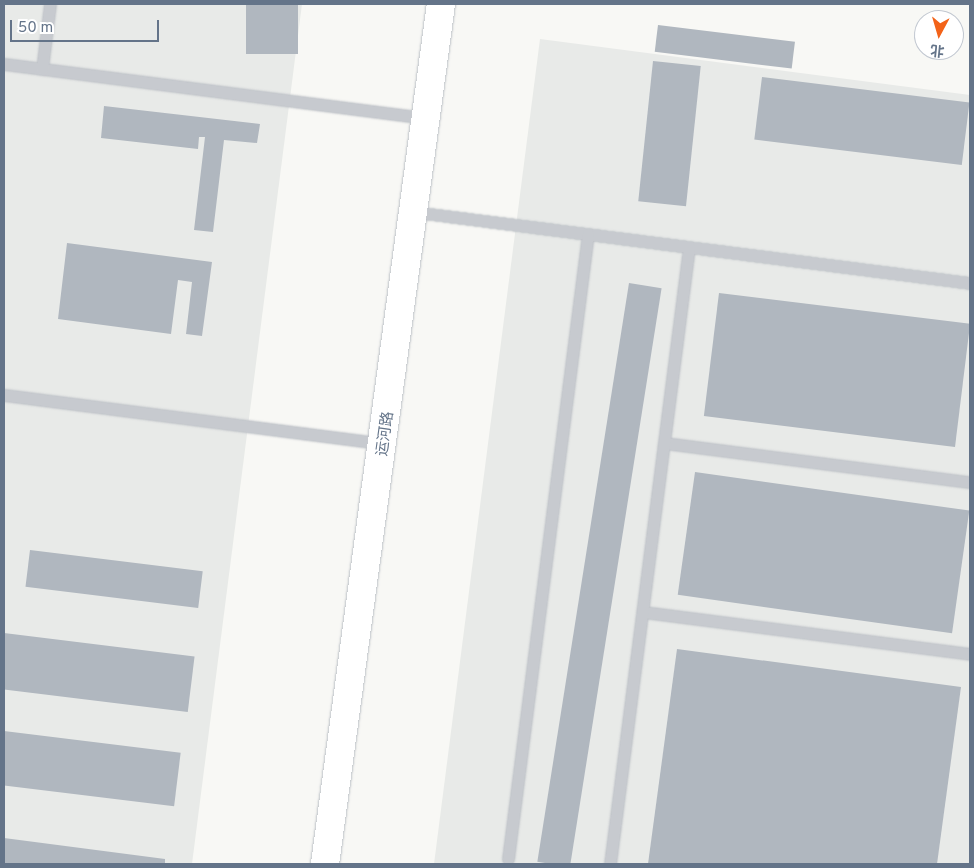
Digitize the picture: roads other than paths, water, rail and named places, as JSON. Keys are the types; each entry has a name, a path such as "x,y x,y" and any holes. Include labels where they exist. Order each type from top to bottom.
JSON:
{"main road":[{"name":"运河路","path":"325,864 385,444 441,4"}],"lane":[{"path":"42,69 50,4"},
{"path":"4,64 426,118"},
{"path":"415,212 970,283"},
{"path":"508,859 588,234"},
{"path":"610,864 690,247"},
{"path":"4,395 385,444"},
{"path":"664,443 970,482"},
{"path":"643,612 970,654"}]}
